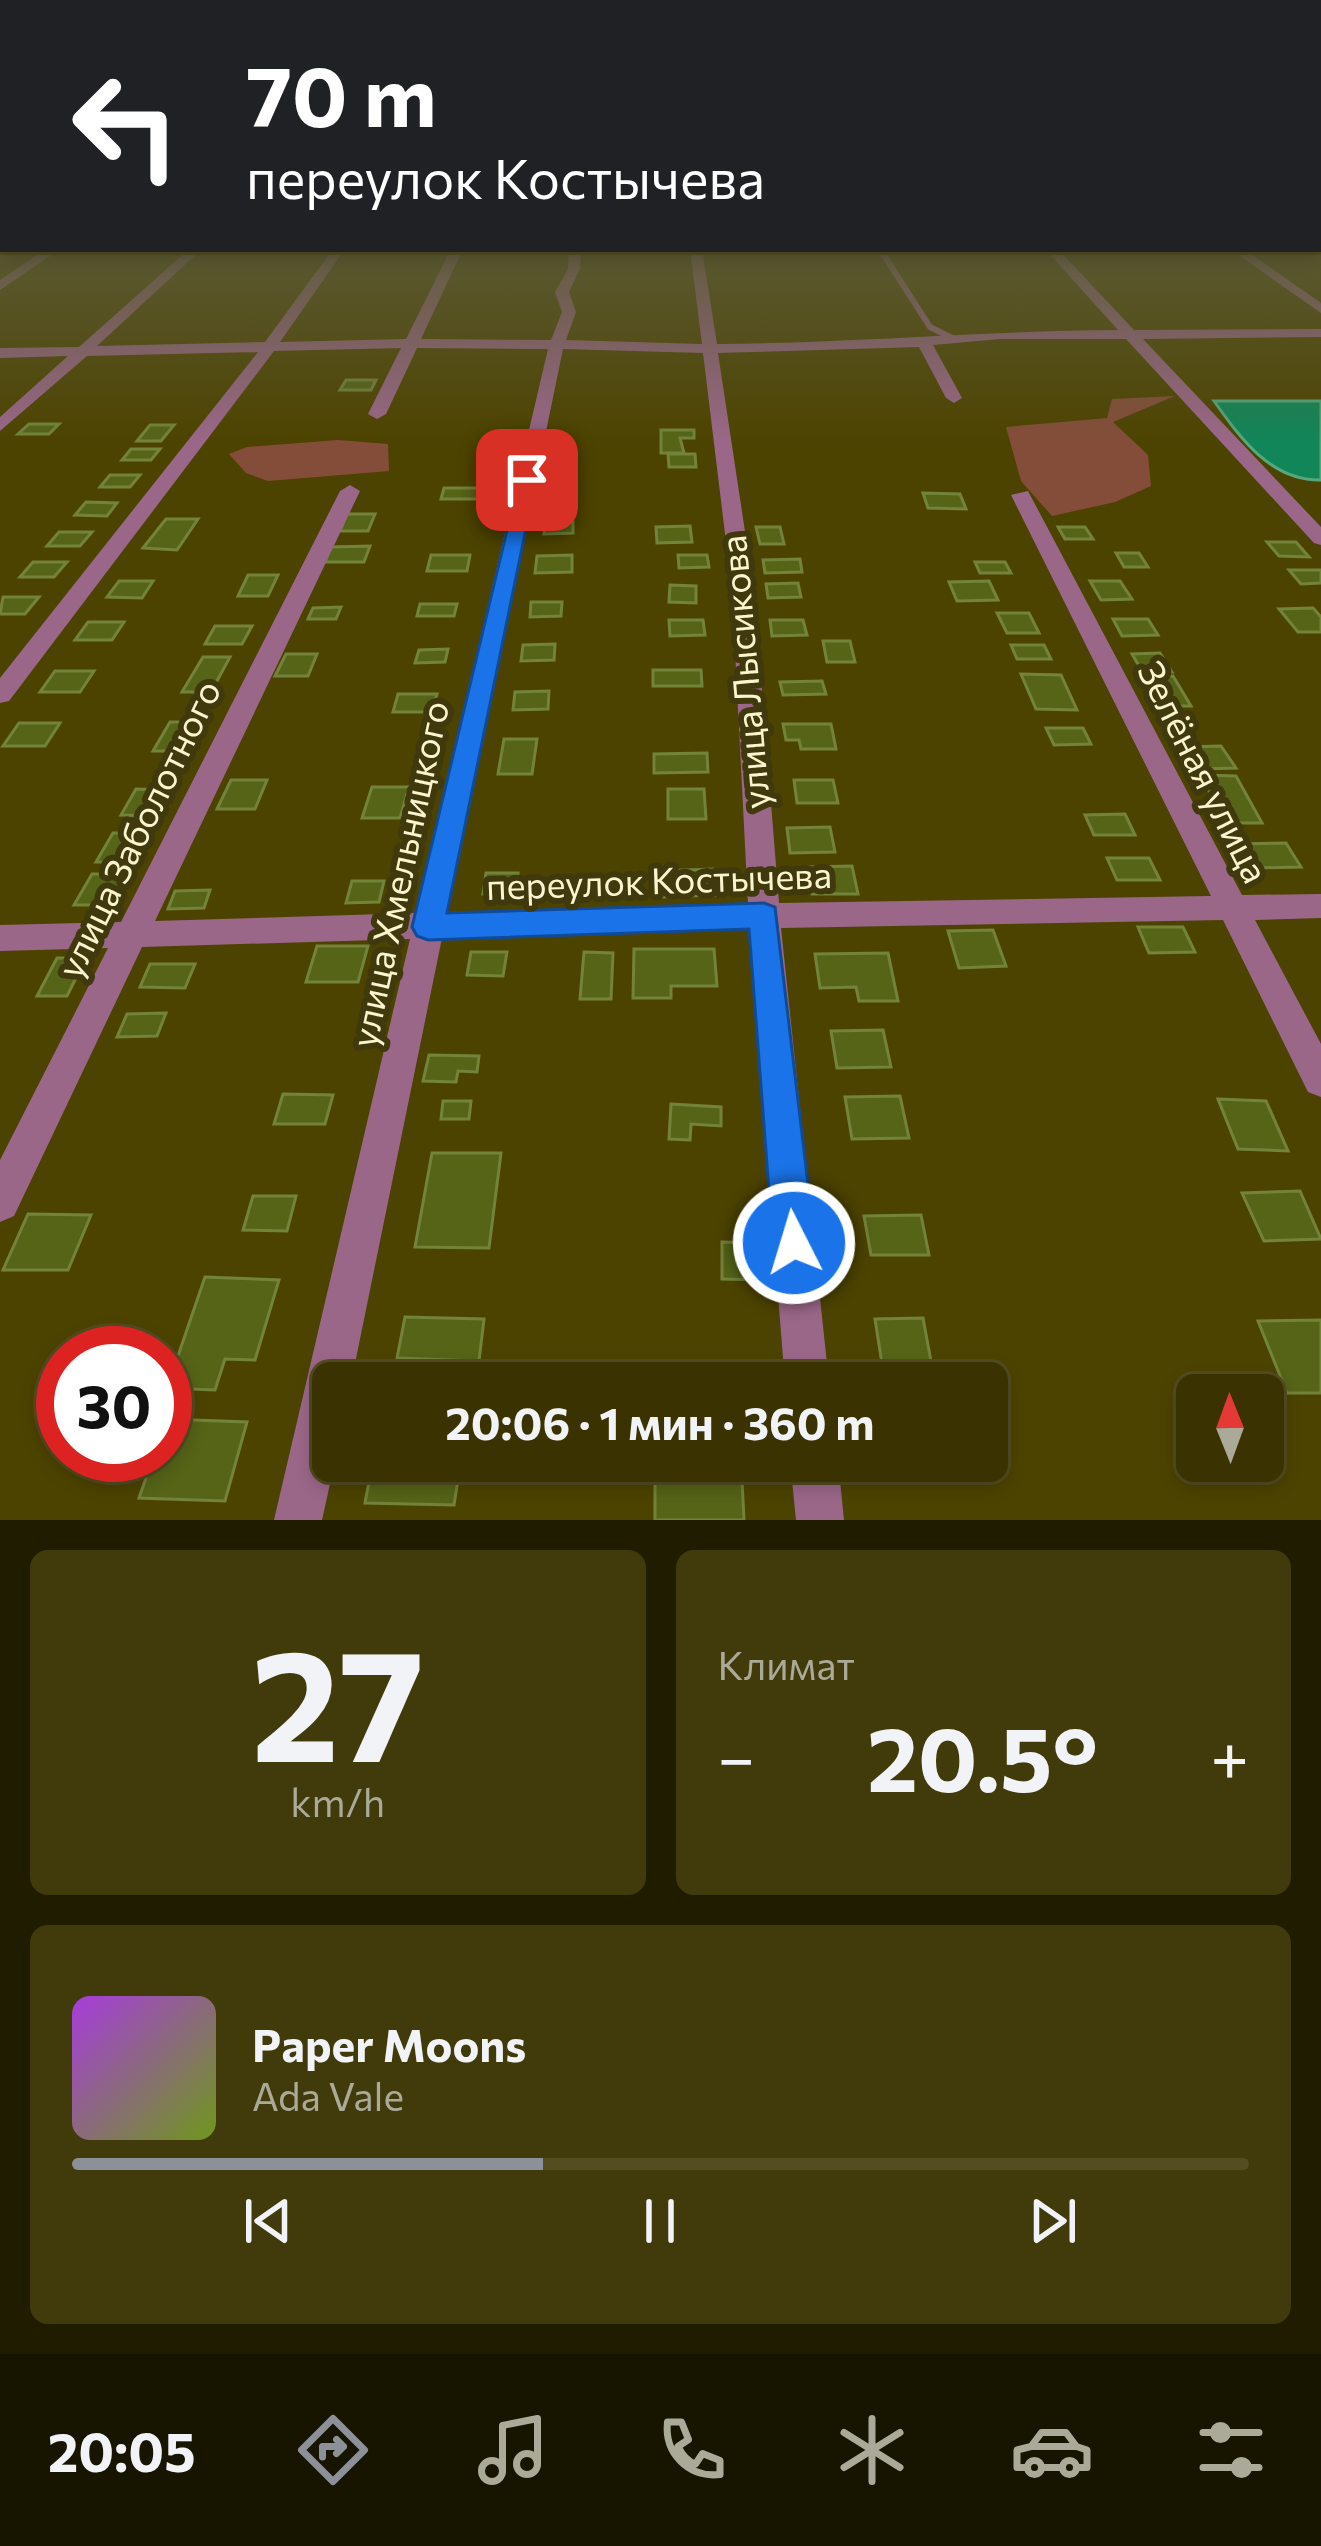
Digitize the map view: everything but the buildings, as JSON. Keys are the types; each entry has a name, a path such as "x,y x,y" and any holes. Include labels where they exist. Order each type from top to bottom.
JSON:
{"street":[{"path":"0,426 137,302"},
{"path":"0,695 301,302"},
{"path":"377,414 432,302"},
{"name":"улица Хмельницкого","path":"298,1520 556,346 569,312 565,302"},
{"name":"улица Лысикова","path":"702,302 743,591 764,916 805,1362"},
{"path":"1097,302 1321,539"},
{"path":"0,353 481,342 707,349 925,344 952,338 1321,333"},
{"path":"925,344 954,398"},
{"name":"улица Заболотного","path":"0,1202 350,491"},
{"name":"Зелёная улица","path":"1021,495 1321,1080"},
{"name":"переулок Костычева","path":"0,938 1321,906"},
{"path":"816,1482 820,1520"}],"lane":[{"path":"913,302 929,327 952,338"}],"shaded area":[{"path":"1175,396 1113,422 1148,455 1151,486 1115,502 1052,516 1021,481 1006,427 1107,418 1112,399"},
{"path":"1214,401 1321,401 1321,480 1272,465 1247,443"},
{"path":"338,440 388,444 389,471 268,481 246,473 229,454 247,447"}],"route":[{"path":"527,480 428,927 764,916 794,1243"}]}
